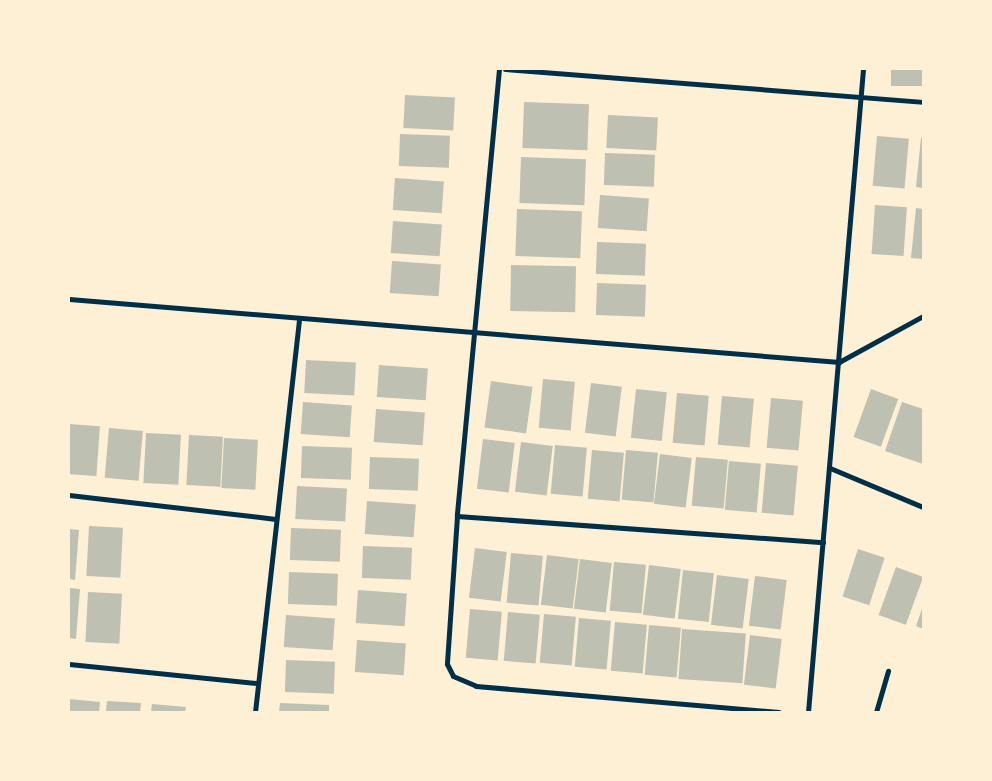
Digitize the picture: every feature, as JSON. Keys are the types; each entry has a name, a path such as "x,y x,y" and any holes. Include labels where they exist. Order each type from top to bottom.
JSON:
{"street":[{"path":"499,69 476,333 456,516 448,664 463,683 779,712"},
{"path":"505,69 923,102"},
{"path":"808,712 863,69"},
{"path":"69,299 839,362 923,316"},
{"path":"255,712 299,318"},
{"path":"830,468 923,506"},
{"path":"69,495 276,519"},
{"path":"456,516 823,542"},
{"path":"69,664 257,682"},
{"path":"876,712 888,671"}],"building":[{"path":"891,69 923,69 923,86 891,86"},
{"path":"405,95 455,98 453,131 403,128"},
{"path":"524,102 589,104 587,150 522,148"},
{"path":"608,115 658,118 656,151 606,148"},
{"path":"400,134 450,136 449,168 399,166"},
{"path":"877,136 909,139 905,189 873,186"},
{"path":"921,138 923,138 923,188 916,187"},
{"path":"605,153 655,155 654,187 604,185"},
{"path":"521,157 586,159 584,205 519,203"},
{"path":"395,178 444,181 442,213 393,210"},
{"path":"600,195 649,198 647,231 598,228"},
{"path":"875,205 907,207 904,256 872,254"},
{"path":"916,208 923,209 923,259 911,258"},
{"path":"517,209 582,211 580,258 515,256"},
{"path":"393,221 442,224 440,256 391,253"},
{"path":"597,242 646,244 645,276 596,274"},
{"path":"392,261 441,264 439,296 390,293"},
{"path":"511,265 576,266 575,312 510,311"},
{"path":"597,283 646,285 645,317 596,315"},
{"path":"306,360 356,363 354,396 304,393"},
{"path":"379,365 428,368 426,400 377,397"},
{"path":"543,379 575,382 571,431 539,428"},
{"path":"491,381 533,387 526,433 484,428"},
{"path":"591,383 622,387 616,436 585,433"},
{"path":"636,389 667,392 662,441 631,438"},
{"path":"871,389 898,399 881,447 854,437"},
{"path":"677,393 709,396 705,446 673,443"},
{"path":"722,396 754,399 750,448 718,445"},
{"path":"771,398 803,401 799,451 767,448"},
{"path":"303,402 352,405 350,437 301,434"},
{"path":"902,402 923,409 923,464 885,451"},
{"path":"376,409 425,412 423,445 374,442"},
{"path":"69,424 100,426 96,476 69,474"},
{"path":"109,428 143,431 139,481 105,478"},
{"path":"146,433 181,435 178,485 143,483"},
{"path":"189,435 223,437 220,487 186,485"},
{"path":"224,438 258,440 255,490 221,488"},
{"path":"483,439 515,443 509,493 477,489"},
{"path":"521,442 553,446 547,496 515,492"},
{"path":"555,445 587,448 583,497 551,494"},
{"path":"302,446 352,448 351,480 301,478"},
{"path":"592,450 624,453 620,502 588,499"},
{"path":"626,450 658,453 654,503 622,500"},
{"path":"660,454 692,458 686,508 654,504"},
{"path":"370,457 419,459 418,491 369,489"},
{"path":"696,457 728,460 724,509 692,506"},
{"path":"729,461 761,464 757,513 725,510"},
{"path":"766,463 798,466 794,516 762,513"},
{"path":"297,486 347,489 345,522 295,519"},
{"path":"367,501 416,504 414,537 365,534"},
{"path":"89,526 123,528 120,578 86,576"},
{"path":"291,528 341,530 340,562 290,560"},
{"path":"69,529 79,530 75,580 69,579"},
{"path":"363,546 412,548 411,580 362,578"},
{"path":"475,548 507,552 501,602 469,598"},
{"path":"858,549 885,558 869,605 843,597"},
{"path":"511,553 543,556 539,606 507,603"},
{"path":"547,555 579,559 573,609 541,605"},
{"path":"580,559 612,563 606,613 574,609"},
{"path":"614,562 646,565 642,614 610,611"},
{"path":"649,565 681,569 675,619 643,615"},
{"path":"896,567 923,577 906,625 879,615"},
{"path":"683,570 714,573 709,622 678,619"},
{"path":"289,572 338,574 337,606 288,604"},
{"path":"717,575 749,579 743,629 711,625"},
{"path":"755,576 787,580 781,630 749,626"},
{"path":"69,588 80,589 76,639 69,638"},
{"path":"358,590 407,593 405,626 356,623"},
{"path":"88,592 122,594 119,644 85,642"},
{"path":"923,606 923,629 916,626"},
{"path":"470,609 502,612 498,661 466,658"},
{"path":"508,612 540,615 536,664 504,661"},
{"path":"544,614 576,617 572,666 540,663"},
{"path":"286,615 335,618 333,650 284,647"},
{"path":"579,618 611,621 607,670 575,667"},
{"path":"615,622 647,625 643,674 611,671"},
{"path":"649,625 681,628 677,678 645,675"},
{"path":"682,629 746,633 742,683 679,679"},
{"path":"750,635 782,639 776,689 744,685"},
{"path":"357,640 406,643 404,675 355,672"},
{"path":"286,660 335,662 334,694 285,692"},
{"path":"69,699 100,702 99,712 69,712"},
{"path":"107,701 141,703 140,712 106,712"},
{"path":"280,703 329,705 329,712 279,712"},
{"path":"152,704 186,707 185,712 151,712"}]}
